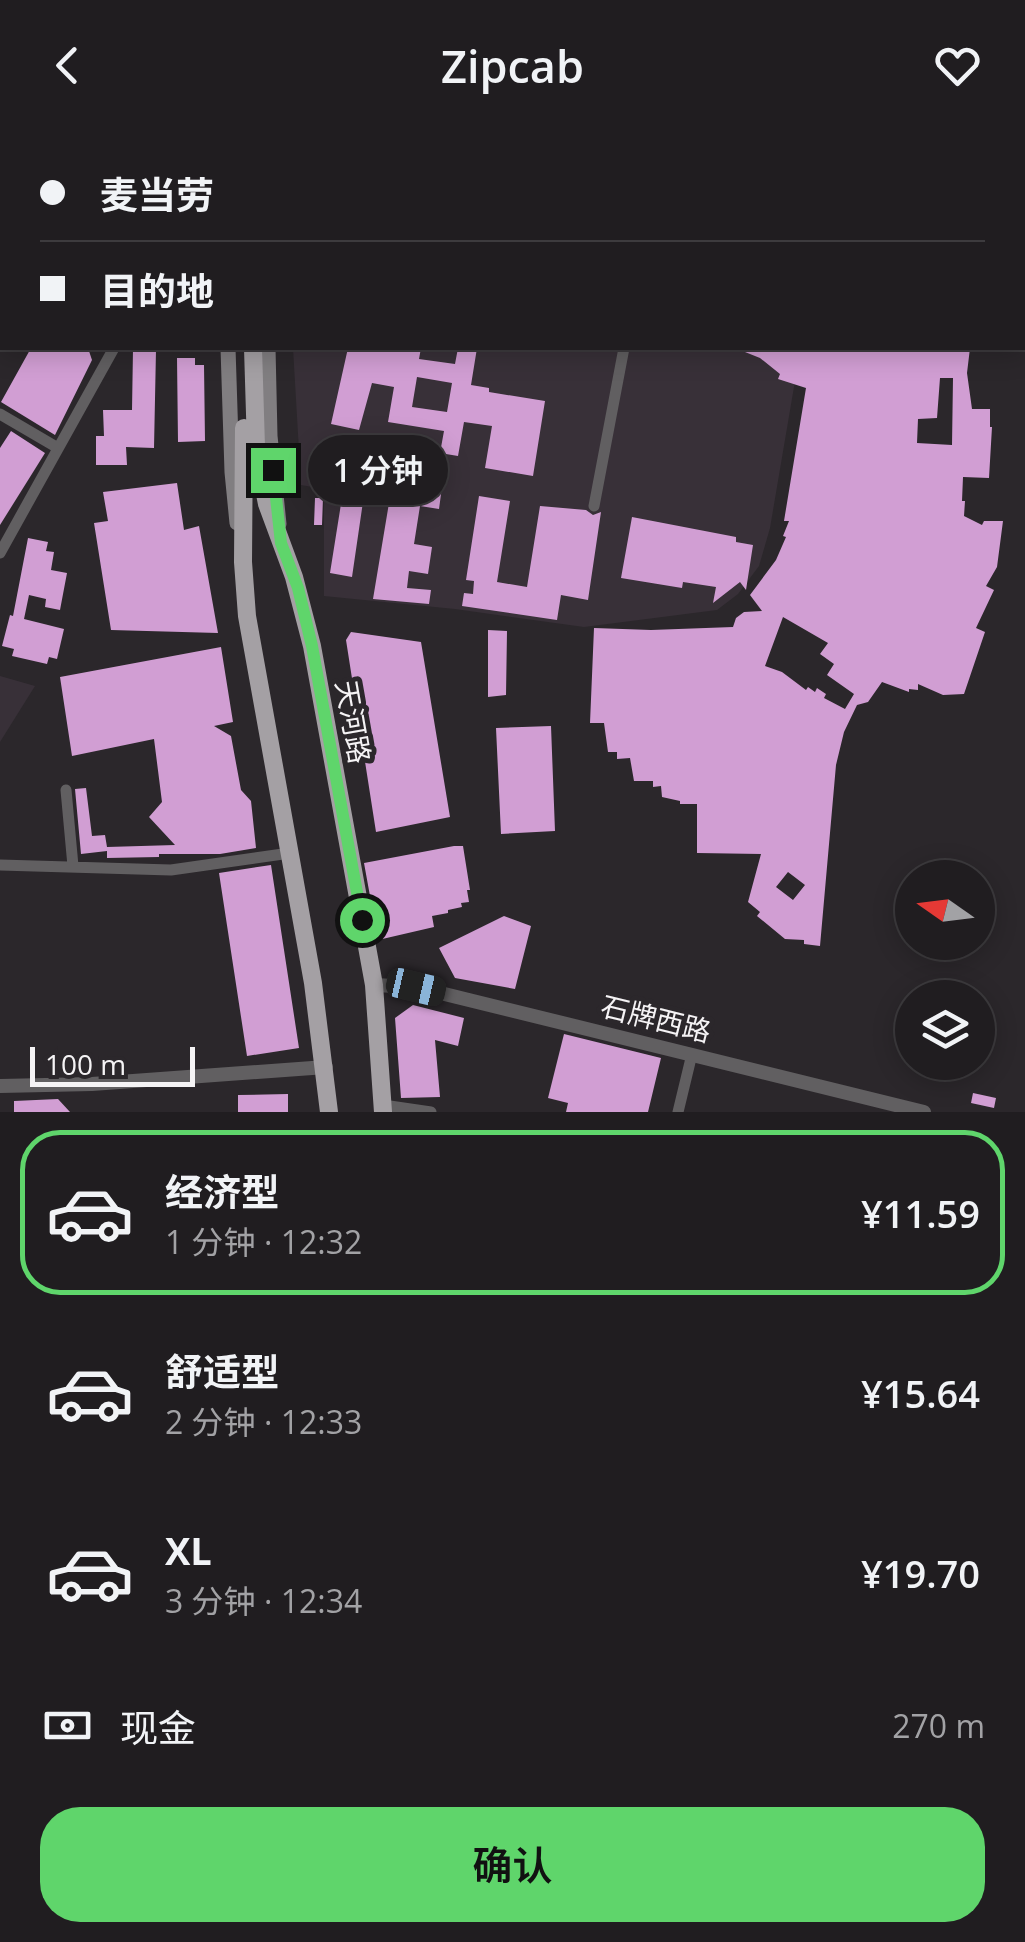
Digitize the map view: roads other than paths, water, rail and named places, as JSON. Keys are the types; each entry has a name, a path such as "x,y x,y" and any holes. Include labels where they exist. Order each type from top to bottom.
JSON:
{"highway":[{"name":"天河路","path":"242,350 267,504 298,588 312,646 374,985 383,1108"},
{"name":"天河路","path":"252,350 247,368 243,562 250,633 326,1067 329,1112"}],"main road":[{"path":"228,350 232,483 243,562"},
{"path":"268,350 270,436 281,543"}],"street":[{"path":"0,553 113,350"},
{"path":"594,506 624,350"},
{"path":"0,414 58,448"},
{"path":"66,790 73,866"},
{"path":"0,865 171,870 290,853"},
{"name":"石牌西路","path":"374,985 416,987 692,1054 865,1105 924,1112"},
{"path":"678,1112 692,1054"},
{"path":"0,1086 92,1084 326,1067"},
{"path":"383,1108 431,1112"}]}
